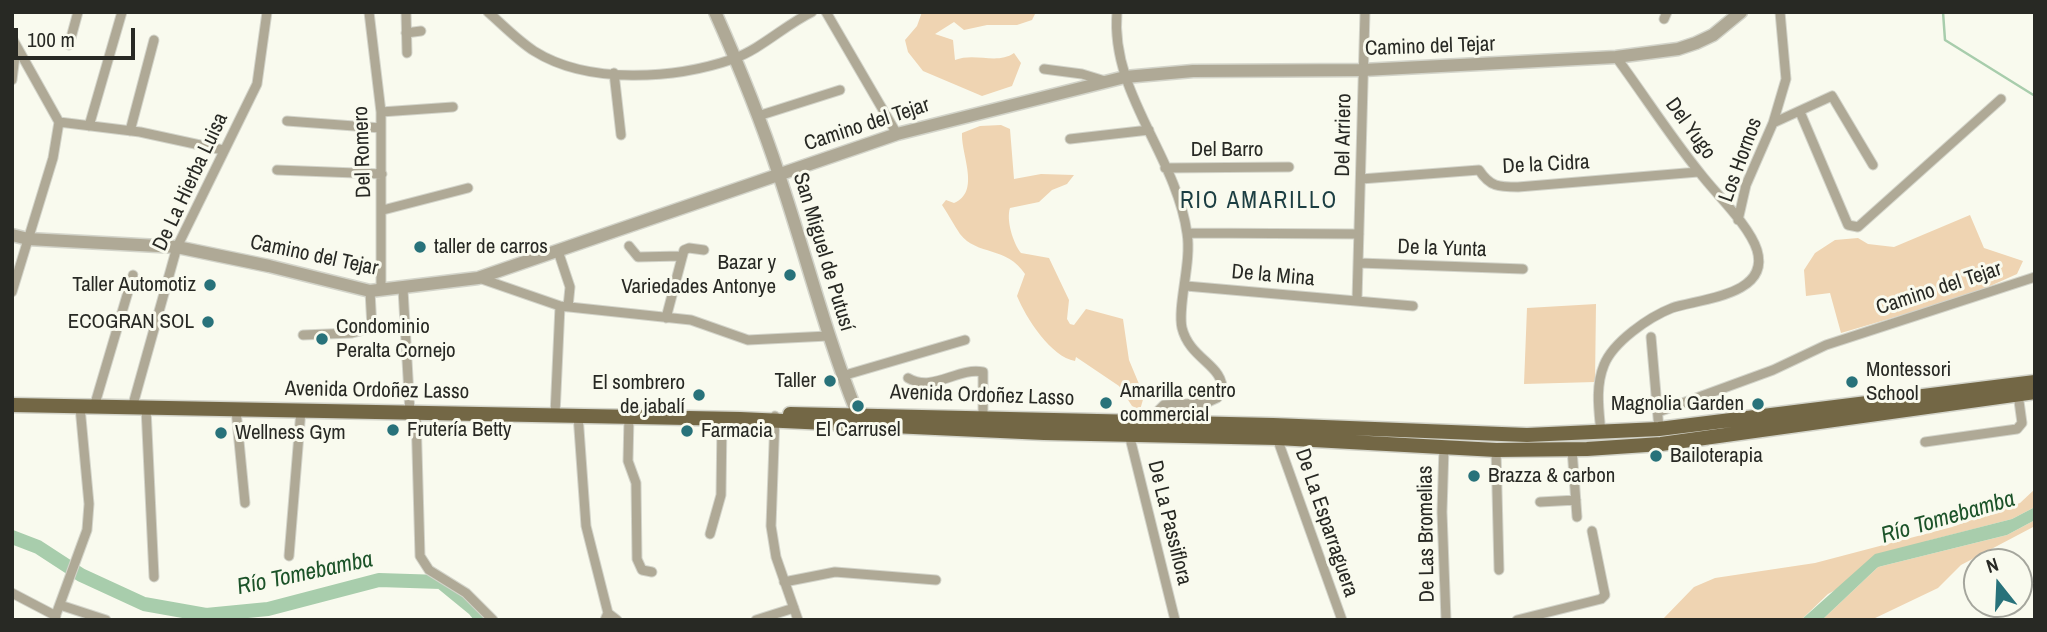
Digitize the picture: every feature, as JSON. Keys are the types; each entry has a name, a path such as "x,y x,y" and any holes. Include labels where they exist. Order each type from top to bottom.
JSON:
{"main road":[{"path":"1602,441 1659,429 2035,382"},
{"path":"1602,441 1661,443 2035,392"},
{"name":"Avenida Ordoñez Lasso","path":"12,405 857,420 1496,450 1572,449 1602,441"},
{"name":"Avenida Ordoñez Lasso","path":"857,420 983,418 1602,441"}],"street":[{"path":"69,45 78,12"},
{"path":"89,126 122,12"},
{"name":"De La Hierba Luisa","path":"155,578 139,408 177,247 257,84 267,12"},
{"name":"Del Romero","path":"303,335 352,333 372,328 383,210 381,112 369,12"},
{"path":"406,12 407,53"},
{"path":"488,12 533,50 557,62 587,71 614,73 670,72 735,58 789,23 812,12"},
{"name":"San Miguel de Putusí","path":"715,12 779,174 828,337 857,420"},
{"path":"826,12 897,134"},
{"path":"1117,12 1118,55 1165,168 1187,233 1186,286 1181,324 1186,340 1196,356 1221,377 1222,392 1217,398 1206,403 1164,405 1158,410 1156,423"},
{"name":"Del Arriero","path":"1357,300 1365,12"},
{"name":"Camino del Tejar","path":"12,235 28,239 177,247 269,265 375,291 403,289 478,278 897,134 1105,81 1192,71 1363,70 1616,57 1678,49 1696,43 1713,36 1741,12"},
{"name":"Los Hornos","path":"1602,441 1598,387 1610,352 1659,314 1737,291 1749,282 1757,266 1757,250 1738,220 1746,185 1773,123 1786,79 1780,12"},
{"path":"406,33 421,31"},
{"path":"12,38 58,122 53,158 12,292"},
{"path":"130,131 154,40"},
{"path":"12,80 16,48"},
{"name":"Del Yugo","path":"1616,57 1698,172 1738,220"},
{"path":"1044,69 1082,74 1105,81"},
{"path":"614,73 621,135"},
{"path":"758,116 840,90"},
{"path":"1773,123 1800,113 1829,96 1835,97 1873,165"},
{"path":"1800,113 1848,225 1858,227 2001,99"},
{"path":"381,112 453,107"},
{"path":"287,121 381,128"},
{"path":"58,122 130,131 223,150"},
{"path":"1070,139 1149,130"},
{"name":"Del Barro","path":"1165,168 1289,167"},
{"path":"277,170 382,174"},
{"name":"De la Cidra","path":"1361,178 1479,170 1486,181 1496,187 1518,187 1698,172"},
{"path":"383,210 468,188"},
{"path":"1187,233 1359,234"},
{"path":"629,246 638,257 681,256"},
{"path":"666,318 681,256 686,248 704,250"},
{"path":"555,415 564,306 570,287 558,251"},
{"name":"De la Yunta","path":"1359,263 1523,269"},
{"path":"12,593 55,618 75,568 87,530 89,504 87,407 133,275"},
{"name":"Camino del Tejar","path":"1658,412 1773,370 1826,345 2035,277"},
{"path":"478,278 564,306 691,320 748,340 828,337"},
{"name":"De la Mina","path":"1186,286 1413,306"},
{"path":"403,289 420,556 429,570 466,593 494,620"},
{"path":"1651,337 1659,429"},
{"path":"842,376 965,340"},
{"path":"908,378 923,384 970,372 983,372 983,418"},
{"path":"1925,442 2020,428 2018,394"},
{"path":"236,410 246,503"},
{"path":"289,556 301,410"},
{"path":"578,415 586,526 606,617 617,620"},
{"path":"629,416 628,461 636,483 637,559 642,569 652,572"},
{"path":"775,418 771,526 776,557 798,620"},
{"path":"710,534 721,495 722,419"},
{"name":"De La Passiflora","path":"1129,434 1175,620"},
{"name":"De La Esparraguera","path":"1277,438 1342,620"},
{"name":"De Las Bromelias","path":"1444,447 1442,512 1446,620"},
{"path":"1572,449 1577,517"},
{"path":"1496,450 1499,570"},
{"path":"1540,502 1576,500"},
{"path":"1517,620 1601,599 1606,590 1592,531"},
{"path":"784,582 835,572 936,580"},
{"path":"60,605 106,620"},
{"path":"756,620 794,608"}],"shaded area":[{"path":"922,12 1036,12 1032,20 1017,25 987,25 964,30 954,22 935,34 953,40 955,60 970,57 1000,58 1014,53 1021,63 1012,86 982,96 923,71 908,52 905,40 917,26"},
{"path":"1001,125 1010,129 1014,179 1041,174 1074,175 1067,184 1052,190 1039,202 1010,208 1011,231 1021,253 1049,258 1069,300 1067,319 1070,324 1074,325 1086,309 1123,319 1129,360 1144,396 1140,410 1132,406 1119,386 1076,357 1075,361 1066,358 1048,344 1026,315 1017,296 1025,274 1010,259 967,241 942,205 946,200 954,203 962,198 966,191 968,172 962,133 980,126"},
{"path":"1970,215 1984,248 2023,261 2017,274 1970,295 1841,333 1830,293 1806,296 1804,270 1815,253 1835,240 1858,238 1868,244 1894,247"},
{"path":"1596,304 1595,382 1524,384 1527,308"},
{"path":"2035,489 2035,507 2012,519 1927,541 1828,594 1801,620 1662,620 1694,587 1715,578 1815,563 1952,527 2020,503"},
{"path":"2035,507 2035,520 2007,535 1878,567 1822,620 1801,620 1875,554 2012,519"},
{"path":"2035,520 2035,526 1993,548 1963,548 1963,564 1938,588 1871,620 1822,620 1878,567 2007,535"}],"waterway":[{"path":"1943,12 1945,40 2035,96"},
{"name":"Río Tomebamba","path":"12,537 38,547 81,575 144,604 206,615 268,609 379,580 441,582 474,609 483,620"}],"place":[{"name":"taller de carros","path":"420,247"},
{"name":"Bazar y Variedades Antonye","path":"790,275"},
{"name":"Taller Automotiz","path":"210,285"},
{"name":"ECOGRAN SOL","path":"208,322"},
{"name":"Condominio Peralta Cornejo","path":"322,339"},
{"name":"Taller","path":"830,381"},
{"name":"Montessori School","path":"1852,382"},
{"name":"El sombrero de jabalí","path":"699,395"},
{"name":"Amarilla centro commercial","path":"1106,403"},
{"name":"Magnolia Garden","path":"1758,404"},
{"name":"El Carrusel","path":"858,406"},
{"name":"Frutería Betty","path":"393,430"},
{"name":"Farmacia","path":"687,431"},
{"name":"Wellness Gym","path":"221,433"},
{"name":"Bailoterapia","path":"1656,456"},
{"name":"Brazza & carbon","path":"1474,476"}],"district":[{"name":"RIO AMARILLO","path":"1259,202"}]}
